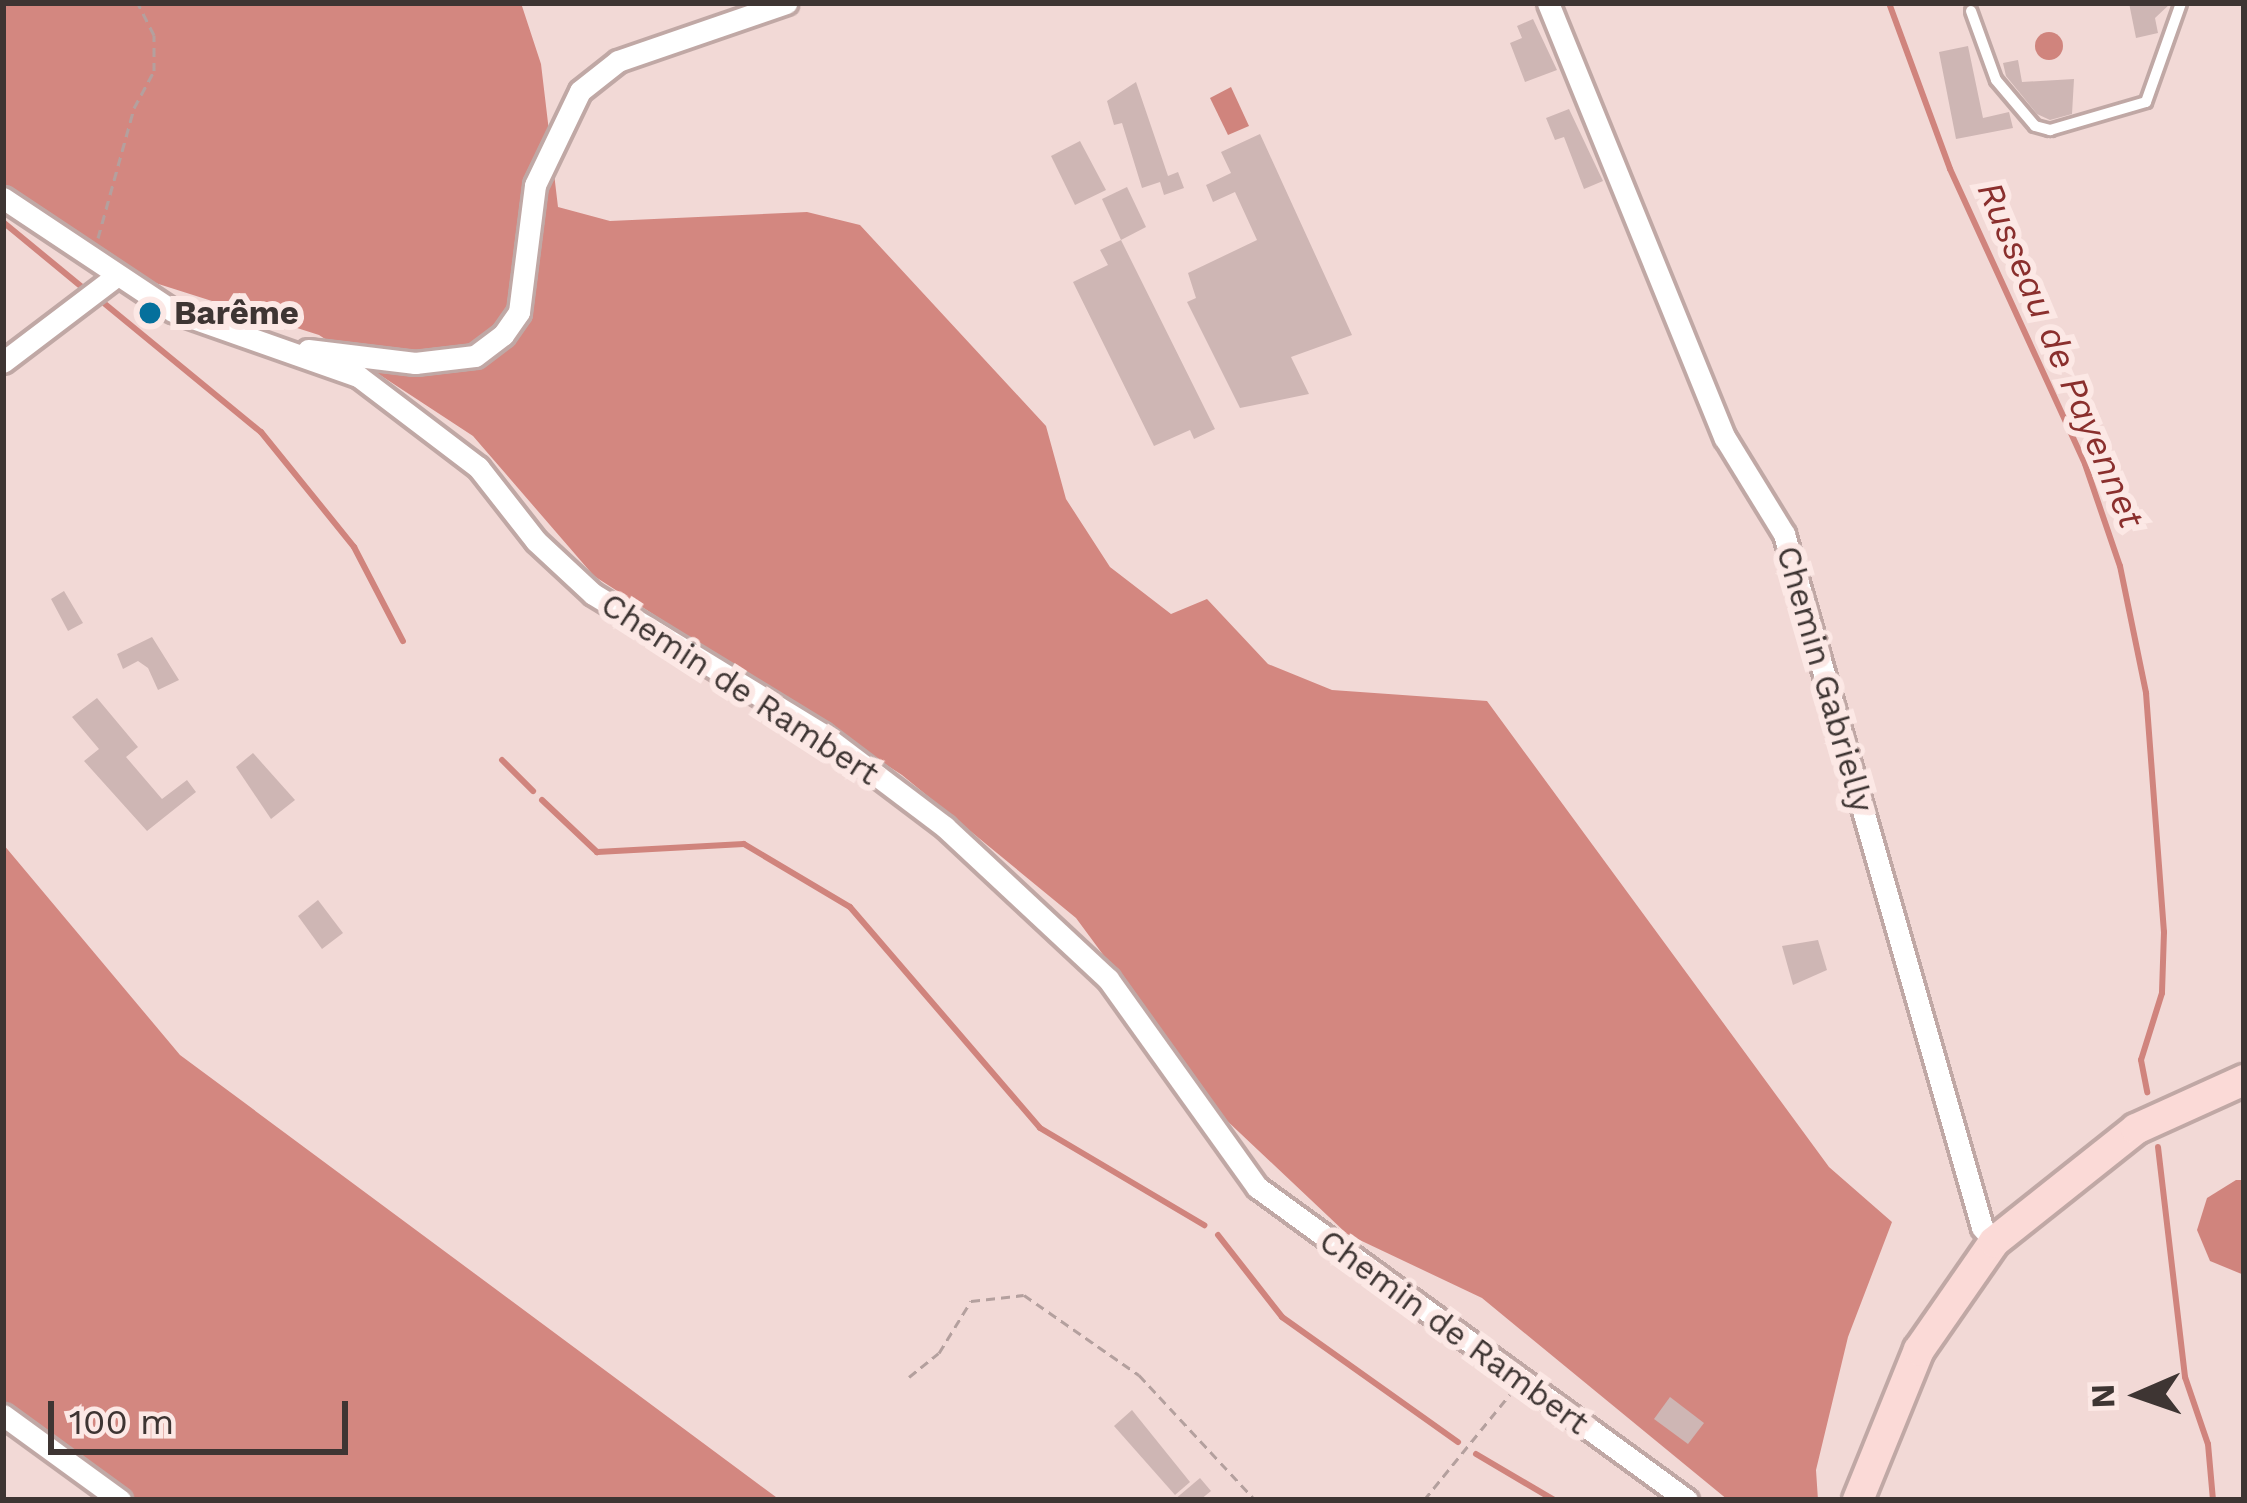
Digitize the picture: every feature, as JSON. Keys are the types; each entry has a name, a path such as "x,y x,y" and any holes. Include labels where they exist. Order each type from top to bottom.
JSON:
{"main road":[{"path":"1858,1500 1919,1350 1994,1242 2136,1129 2244,1080"}],"street":[{"path":"262,346 415,363 475,356 519,312 535,185 580,91 618,61 785,3"},
{"name":"Chemin Gabrielly","path":"1548,3 1725,438 1784,534 1982,1227 1994,1242"},
{"name":"Chemin de Rambert","path":"3,198 93,263 172,311 358,376 478,467 536,541 593,595 822,734 945,827 1108,979 1258,1187 1518,1383 1687,1500"},
{"path":"3,362 115,277"},
{"path":"3,1415 121,1500"}],"lane":[{"path":"1971,11 1996,80 2035,127 2050,130 2146,102 2181,3"}],"path":[{"path":"93,263 120,149 154,71 154,34 138,3"},
{"path":"909,1378 939,1353 971,1301 1024,1295 1138,1375 1255,1500"},
{"path":"1424,1500 1518,1383"}],"shaded area":[{"path":"3,3 521,3 541,64 558,207 610,221 807,212 860,225 1046,426 1066,499 1110,567 1171,614 1207,599 1268,664 1332,690 1487,701 1829,1167 1892,1222 1848,1337 1816,1470 1818,1500 1728,1500 1482,1298 1347,1234 1223,1117 1076,918 902,775 594,576 473,436 319,335 149,281 3,183"},
{"path":"2049,32 2059,36 2063,46 2059,56 2049,60 2039,56 2035,46 2039,36"},
{"path":"1231,87 1249,126 1228,135 1210,98"},
{"path":"3,844 180,1055 780,1500 120,1500 3,1415"},
{"path":"2244,1180 2244,1275 2210,1261 2197,1230 2207,1198"}],"building":[{"path":"2129,3 2171,3 2155,18 2158,33 2136,38"},
{"path":"1533,19 1557,70 1525,82 1510,43 1522,38 1517,26"},
{"path":"1968,46 1983,118 2009,112 2013,128 1956,139 1939,52"},
{"path":"2018,60 2022,82 2074,79 2072,114 2050,120 2037,114 2006,76 2003,63"},
{"path":"1136,82 1168,176 1178,172 1184,188 1164,195 1160,182 1142,188 1122,123 1114,125 1107,101"},
{"path":"1569,109 1603,181 1584,189 1564,137 1555,140 1546,118"},
{"path":"1260,134 1352,335 1291,357 1309,394 1240,408 1187,302 1196,298 1188,273 1257,240 1235,192 1213,202 1206,185 1231,173 1221,152"},
{"path":"1080,141 1106,190 1075,205 1051,156"},
{"path":"1127,187 1146,227 1121,240 1102,199"},
{"path":"1121,240 1215,429 1194,439 1190,430 1154,446 1073,282 1108,265 1100,250"},
{"path":"64,591 83,623 68,631 51,599"},
{"path":"152,637 179,680 158,690 148,668 138,661 123,669 117,654"},
{"path":"97,698 138,747 126,757 162,799 187,780 196,792 147,831 84,761 99,749 72,717"},
{"path":"253,753 295,800 271,819 236,767"},
{"path":"318,900 343,933 322,949 298,916"},
{"path":"1818,940 1827,970 1793,985 1782,946"},
{"path":"1670,1397 1704,1423 1688,1444 1654,1419"},
{"path":"1132,1410 1190,1482 1175,1495 1114,1426"},
{"path":"1200,1478 1211,1491 1200,1500 1174,1500"}],"waterway":[{"name":"Russeau de Payennet","path":"1889,3 1950,169 2085,464 2120,566 2146,693 2164,932 2162,993 2141,1060 2147,1092"},
{"path":"3,222 83,288"},
{"path":"105,304 261,432 354,547 403,641"},
{"path":"502,760 533,791"},
{"path":"542,800 597,852 744,844 850,907 1040,1128 1204,1225"},
{"name":"Russeau de Payennet","path":"2158,1147 2185,1377 2208,1444 2213,1500"},
{"path":"1218,1235 1282,1317 1458,1442"},
{"path":"1476,1454 1554,1500"}],"place":[{"name":"Barême","path":"150,313"}]}
